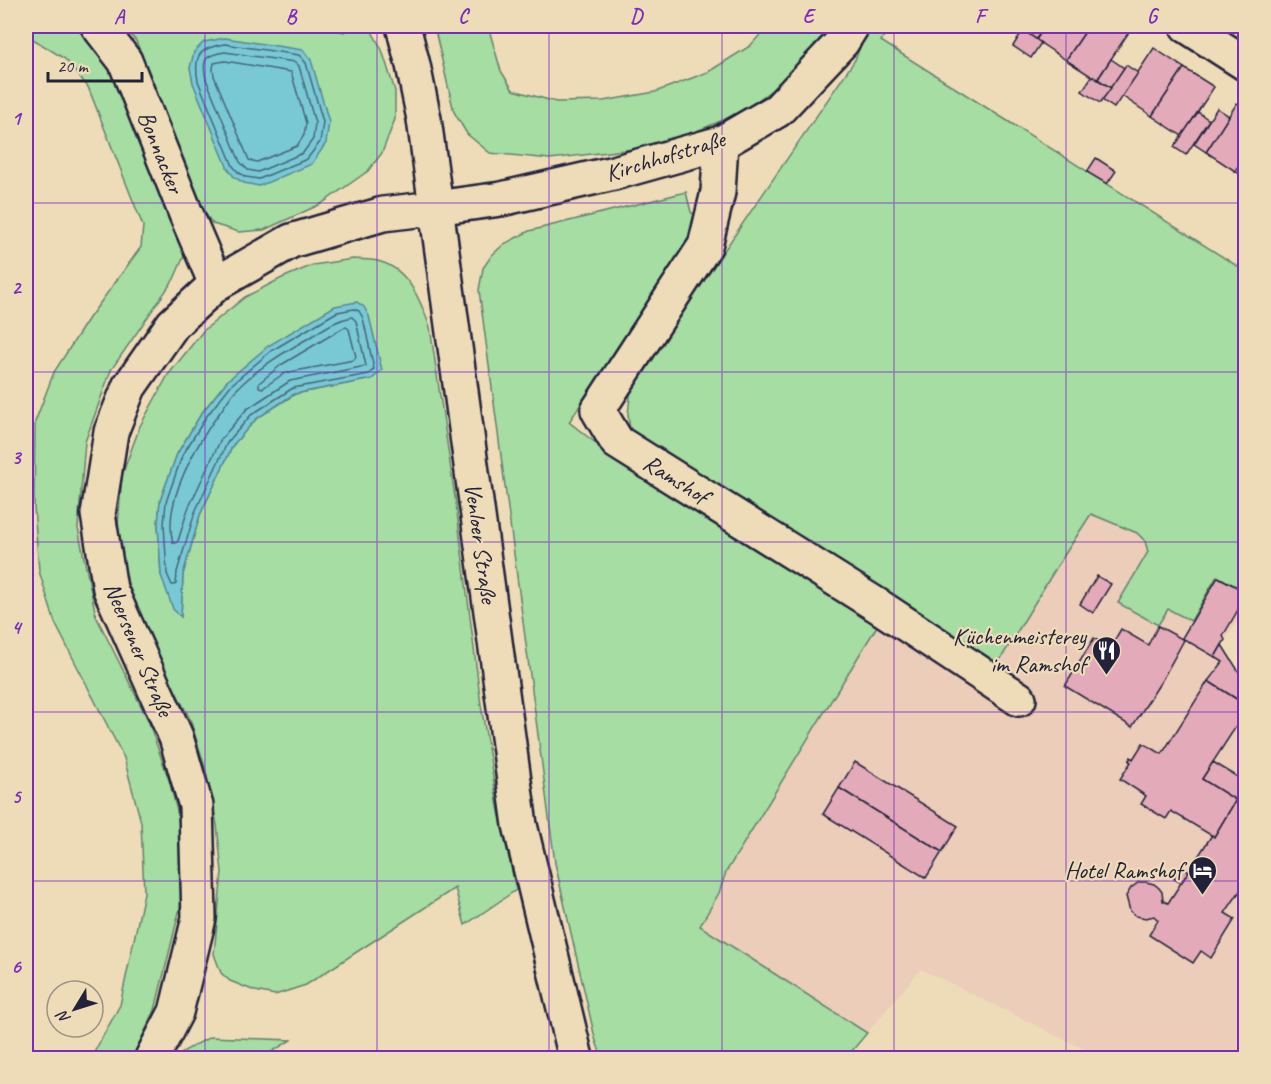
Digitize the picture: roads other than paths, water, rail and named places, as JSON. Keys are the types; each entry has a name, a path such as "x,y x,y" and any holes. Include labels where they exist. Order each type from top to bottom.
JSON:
{"street":[{"name":"Bonnacker","path":"98,26 125,61 216,284"},
{"name":"Venloer Straße","path":"403,26 424,119 520,825 576,1059"},
{"name":"Kirchhofstraße","path":"435,208 501,199 614,173 721,143 778,110 842,42 852,26"},
{"path":"1187,26 1245,64"},
{"name":"Ramshof","path":"721,143 718,192 705,246 598,410 617,442 880,607 1019,699"},
{"name":"Neersener Straße","path":"152,1059 176,1012 199,918 196,806 176,736 110,589 98,514 111,432 129,387 173,324 216,284 291,241 383,214 435,208"}],"water":[{"path":"225,38 303,50 311,60 329,122 326,143 312,164 259,186 244,183 234,177 228,169 193,83 190,68 194,52 204,42"},
{"path":"357,302 364,307 369,316 382,370 372,379 294,394 256,419 233,445 200,515 183,574 181,617 173,609 161,575 158,524 160,501 177,454 201,414 227,381 268,346 335,306"}],"place":[{"name":"Küchenmeisterey im Ramshof","path":"1107,676"},
{"name":"Hotel Ramshof","path":"1203,896"}]}
